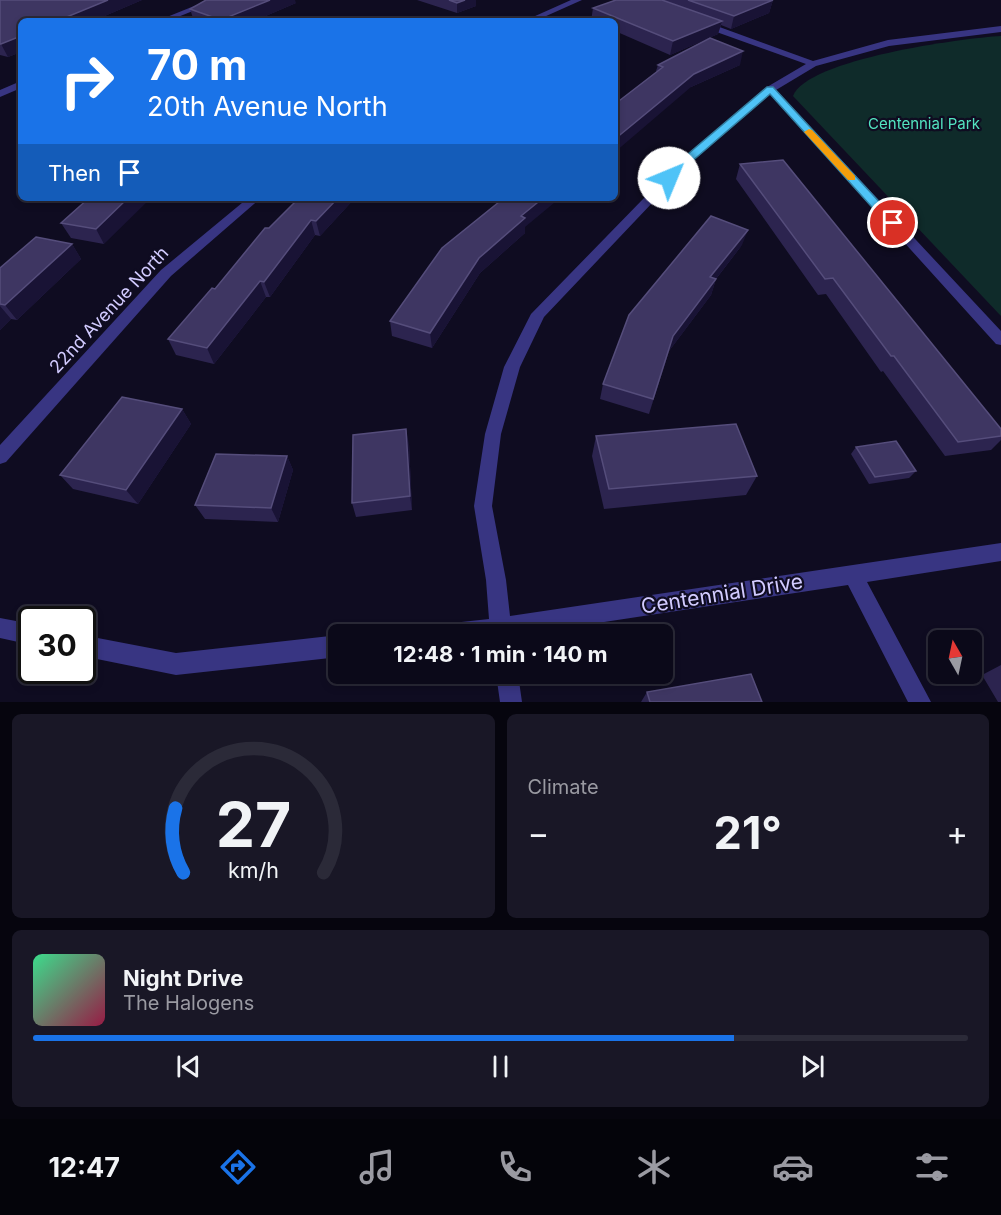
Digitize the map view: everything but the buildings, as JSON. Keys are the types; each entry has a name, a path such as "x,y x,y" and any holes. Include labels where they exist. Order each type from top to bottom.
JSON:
{"street":[{"path":"169,18 216,0"},
{"path":"535,18 578,0"},
{"path":"691,20 813,64"},
{"path":"499,624 496,580 483,506 493,434 512,367 538,314 686,161 770,89 813,64 888,43 1001,29"},
{"path":"0,94 18,85"},
{"path":"770,89 1001,340"},
{"name":"22nd Avenue North","path":"0,457 166,273 251,201"},
{"name":"Centennial Drive","path":"543,624 1001,552"},
{"path":"853,574 920,702"},
{"path":"0,628 18,632"},
{"path":"96,648 176,663 328,647"},
{"path":"509,684 512,702"}],"green space":[{"name":"Centennial Park","path":"1001,36 1001,316 793,96 804,83 826,71 855,61 922,46"}],"slow traffic":[{"path":"809,132 852,178"}],"route":[{"path":"669,178 770,89 893,223"}]}
